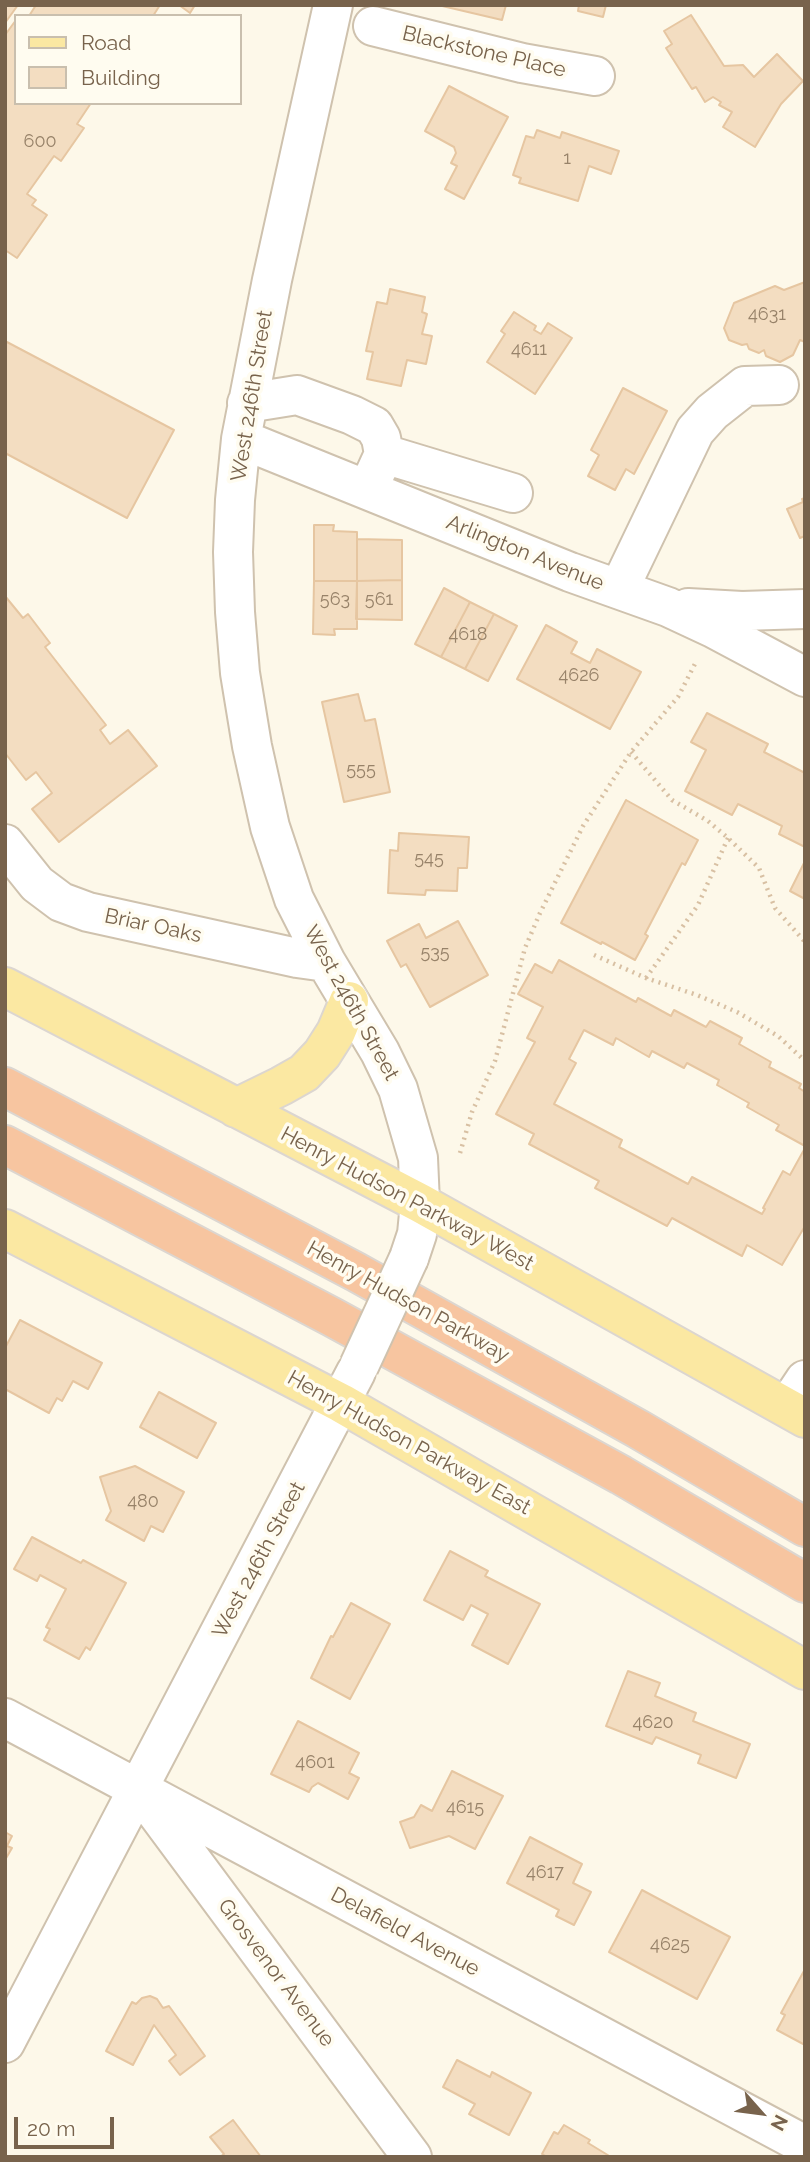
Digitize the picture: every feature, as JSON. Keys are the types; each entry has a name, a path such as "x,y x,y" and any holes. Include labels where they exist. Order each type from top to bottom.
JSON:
{"highway":[{"name":"Henry Hudson Parkway","path":"5,1087 356,1272 638,1429 805,1527"},
{"path":"5,1145 356,1330 621,1475 805,1583"}],"main road":[{"name":"Henry Hudson Parkway West","path":"5,987 420,1203 466,1231 799,1402"},
{"path":"236,1108 304,1073 322,1054 336,1032 348,1000"},
{"name":"Henry Hudson Parkway East","path":"5,1229 341,1403 805,1670"}],"street":[{"name":"West 246th Street","path":"5,2043 341,1403 409,1258 417,1234 420,1203 418,1158 398,1089 380,1052 326,962 294,899 270,827 240,673 233,552 235,500 244,421 333,5"},
{"name":"Blackstone Place","path":"373,26 522,63 594,76"},
{"path":"619,589 695,431 712,412 746,386 779,385"},
{"path":"244,421 297,395 374,426 381,438 384,454 368,489"},
{"name":"Arlington Avenue","path":"244,421 368,489 570,572 668,607 805,677"},
{"path":"384,454 513,493"},
{"path":"668,607 742,611 805,609"},
{"name":"Briar Oaks","path":"5,844 37,884 61,902 88,912 326,962"},
{"name":"Delafield Avenue","path":"5,1718 805,2145"},
{"name":"Grosvenor Avenue","path":"139,1790 412,2157"}],"path":[{"path":"460,1153 472,1112 495,1061 525,948 535,925 583,826 631,752 678,697 713,628"},
{"path":"631,752 672,800 708,821 760,868 775,908 805,942"},
{"path":"646,978 698,905 729,838"},
{"path":"594,955 646,978 737,1012 778,1036 805,1061"}],"building":[{"path":"5,5 18,5 5,23"},
{"path":"36,5 160,5 154,14 30,14"},
{"path":"179,5 195,5 190,13"},
{"path":"438,5 506,5 502,20"},
{"path":"579,5 606,5 603,17 578,11"},
{"path":"691,15 724,66 743,65 754,77 777,54 803,81 781,104 755,147 723,127 732,112 719,105 721,102 713,97 705,102 696,87 692,89 666,48 672,44 664,31"},
{"path":"14,23 14,105 90,105 77,124 84,128 61,161 54,156 27,194 36,200 32,205 47,215 17,258 5,250 5,35"},
{"path":"449,86 508,117 464,199 445,189 457,166 451,163 456,153 454,147 425,131"},
{"path":"537,130 560,138 562,132 619,151 611,174 589,166 578,201 519,183 521,178 513,175 526,136 534,138"},
{"path":"805,282 805,342 800,340 793,355 780,362 766,356 764,350 759,353 749,349 747,344 729,340 724,328 734,303 775,286 784,290"},
{"path":"390,289 425,297 422,312 427,314 422,334 432,336 426,364 407,360 401,386 367,379 373,352 366,351 377,302 387,304"},
{"path":"514,312 536,326 534,330 541,334 548,323 572,338 535,394 487,362 505,334 501,331"},
{"path":"5,341 174,430 127,518 5,453"},
{"path":"623,388 667,411 634,474 626,469 615,490 588,476 599,455 591,450"},
{"path":"805,498 805,536 800,538 787,509 803,502 802,499"},
{"path":"314,525 334,525 333,531 357,532 357,581 314,581"},
{"path":"357,539 402,540 402,580 357,581"},
{"path":"402,580 402,620 356,619 357,581"},
{"path":"314,581 357,581 357,629 334,629 335,635 313,634"},
{"path":"444,588 470,602 441,657 415,644"},
{"path":"5,596 23,618 28,614 50,643 45,647 106,725 100,730 110,744 128,730 157,766 59,842 32,809 52,793 36,772 26,780 5,753"},
{"path":"470,602 494,614 465,669 441,657"},
{"path":"494,614 517,626 488,681 465,669"},
{"path":"546,625 577,642 571,653 590,663 597,649 641,672 610,729 517,679"},
{"path":"358,694 365,721 375,719 390,792 344,802 322,702"},
{"path":"707,713 768,744 764,752 805,773 805,847 779,834 782,826 738,804 732,815 685,791 706,750 691,742"},
{"path":"626,800 698,840 685,865 682,863 645,934 648,936 635,960 561,923"},
{"path":"399,833 469,837 467,868 458,868 457,891 426,890 425,895 388,893 390,850 398,851"},
{"path":"805,861 805,899 790,891"},
{"path":"458,921 488,975 430,1007 406,964 401,967 387,941 419,924 426,938"},
{"path":"559,960 636,1002 638,998 671,1016 674,1010 706,1027 710,1021 742,1038 739,1044 771,1062 769,1067 801,1084 799,1088 805,1092 805,1146 776,1130 779,1125 747,1107 749,1103 717,1085 719,1080 687,1063 684,1068 652,1051 649,1057 616,1038 613,1045 584,1030 569,1059 576,1063 554,1104 622,1140 619,1147 688,1184 692,1177 762,1214 783,1171 790,1175 805,1148 805,1226 782,1265 747,1245 742,1256 672,1218 667,1226 595,1188 599,1181 529,1144 534,1134 496,1114 535,1042 527,1038 543,1007 518,994 535,964 552,973"},
{"path":"20,1320 102,1363 88,1389 73,1381 62,1401 57,1398 49,1413 5,1389 5,1348"},
{"path":"159,1392 216,1423 197,1458 140,1427"},
{"path":"135,1466 184,1492 163,1532 151,1526 144,1541 106,1520 111,1511 100,1477"},
{"path":"32,1537 126,1583 90,1650 86,1647 79,1659 44,1640 50,1629 46,1627 66,1589 40,1575 37,1581 14,1569"},
{"path":"450,1551 488,1571 485,1576 540,1604 508,1664 472,1645 488,1614 471,1605 463,1620 424,1600"},
{"path":"351,1603 390,1624 350,1699 311,1678 331,1636 333,1637"},
{"path":"628,1671 660,1683 655,1696 696,1713 693,1721 750,1744 736,1778 698,1763 701,1755 656,1737 652,1744 606,1726"},
{"path":"298,1721 359,1753 349,1773 359,1778 348,1799 318,1783 309,1792 271,1774"},
{"path":"452,1771 503,1796 475,1849 449,1836 410,1848 400,1822 414,1817 421,1805 432,1811"},
{"path":"5,1832 12,1836 7,1846 12,1848 5,1860"},
{"path":"530,1837 582,1864 573,1883 591,1892 574,1925 556,1916 559,1910 507,1883"},
{"path":"642,1890 730,1937 697,1999 609,1952"},
{"path":"805,1969 805,2045 777,2030 785,2015 781,2013"},
{"path":"150,1996 157,1999 163,2008 169,2006 205,2056 180,2075 169,2061 176,2055 154,2025 133,2065 106,2051 132,2002 136,2004 142,1998"},
{"path":"457,2060 490,2077 492,2072 531,2093 509,2135 469,2114 475,2104 443,2087"},
{"path":"233,2120 261,2157 220,2157 224,2154 210,2137"},
{"path":"564,2125 590,2140 588,2143 611,2157 547,2157 542,2154 554,2132 558,2134"}]}
